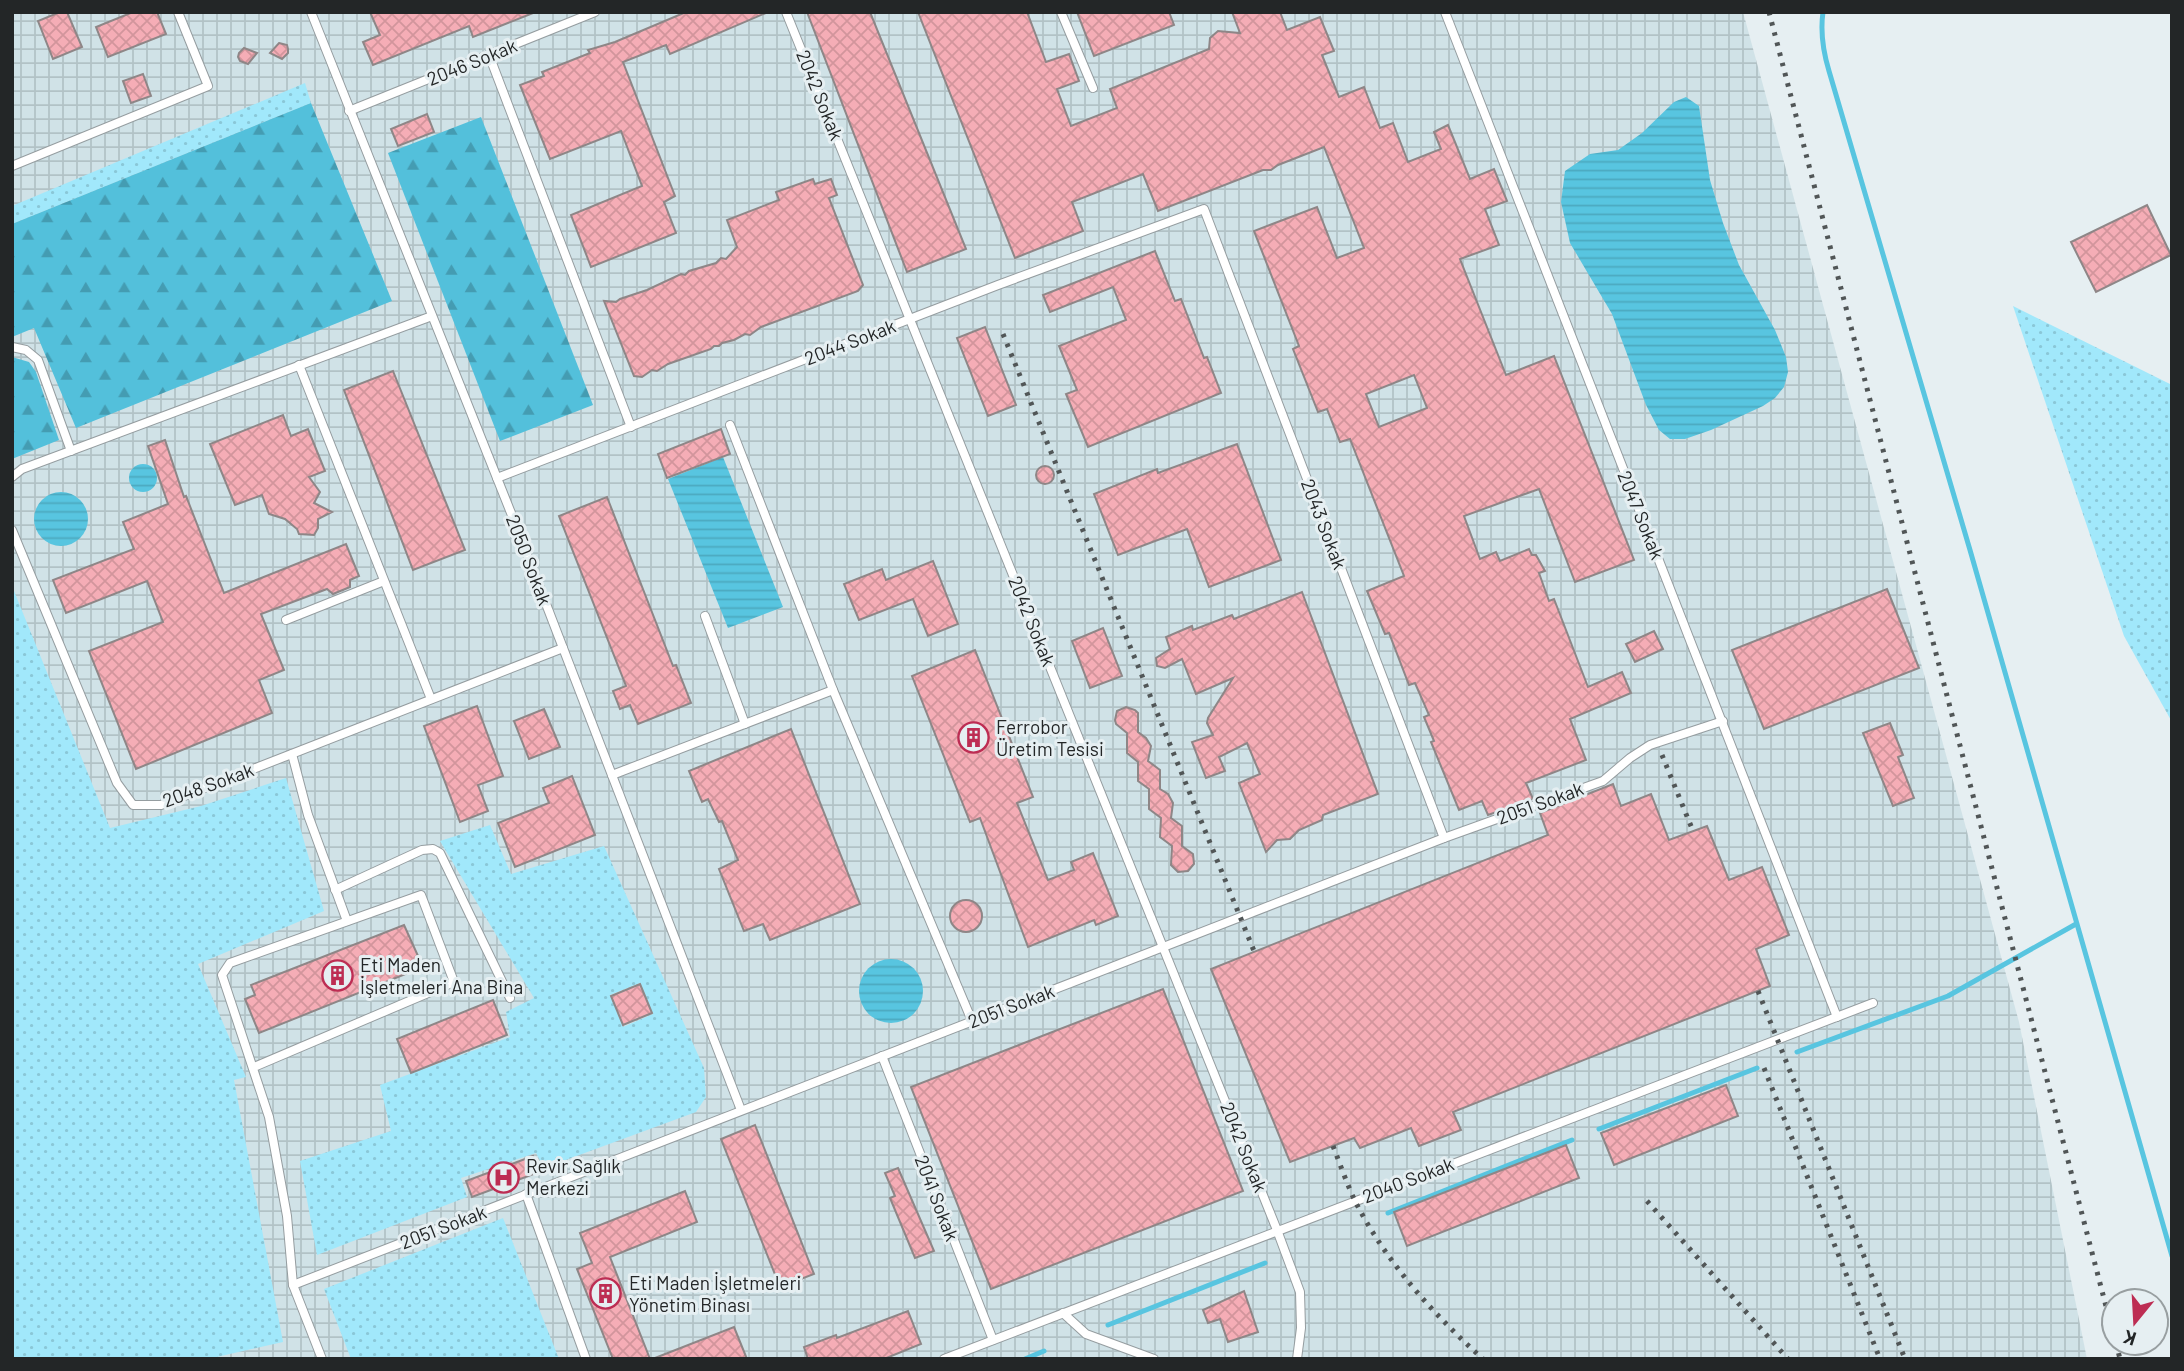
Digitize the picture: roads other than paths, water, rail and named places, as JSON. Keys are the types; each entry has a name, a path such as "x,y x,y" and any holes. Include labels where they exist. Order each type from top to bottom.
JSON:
{"lane":[{"path":"12,166 208,86 178,12"},
{"name":"2050 Sokak","path":"311,12 497,478 741,1111"},
{"name":"2046 Sokak","path":"349,111 595,12"},
{"name":"2042 Sokak","path":"786,12 1277,1230 1300,1292 1301,1328 1297,1359"},
{"path":"1061,12 1093,88"},
{"name":"2047 Sokak","path":"1446,12 1837,1017"},
{"path":"489,55 631,427"},
{"name":"2044 Sokak","path":"497,478 1204,209"},
{"name":"2043 Sokak","path":"1204,209 1444,838"},
{"path":"12,478 22,469 432,316"},
{"path":"12,347 26,350 38,360 71,451"},
{"path":"299,365 431,699"},
{"path":"730,425 833,690 972,1021"},
{"name":"2048 Sokak","path":"12,530 117,783 133,805 161,805 563,648"},
{"path":"286,620 384,581"},
{"path":"705,616 745,724"},
{"path":"612,775 833,690"},
{"name":"2051 Sokak","path":"293,1285 1444,838 1603,781 1630,758 1650,746 1723,721"},
{"path":"292,754 308,815 347,921"},
{"path":"335,890 422,850 436,850 510,998"},
{"path":"254,1067 454,982 421,895 230,963 226,967 223,980 269,1117 287,1216 293,1285 322,1359"},
{"name":"2040 Sokak","path":"944,1359 1873,1003"},
{"name":"2041 Sokak","path":"882,1056 993,1340"},
{"path":"526,1194 586,1359"},
{"path":"1063,1313 1086,1334 1154,1359"}],"waterway":[{"path":"1823,12 1822,35 1827,64 1970,550 2172,1256"},
{"path":"1797,1052 1948,996 2076,924"},
{"path":"1599,1129 1757,1068"},
{"path":"1388,1213 1572,1140"},
{"path":"1108,1325 1265,1263"},
{"path":"1025,1359 1044,1351"}],"railway":[{"path":"1769,12 2101,1287"},
{"path":"1003,334 1254,951"},
{"path":"1662,755 1693,831"},
{"path":"1758,991 1905,1359"},
{"path":"1764,1068 1880,1359"},
{"path":"1333,1146 1355,1201 1381,1245 1412,1286 1446,1324 1483,1359"},
{"path":"1647,1201 1788,1359"}],"place":[{"name":"Ferrobor Üretim Tesisi","path":"973,738"},
{"name":"Eti Maden İşletmeleri Ana Bina","path":"337,976"},
{"name":"Revir Sağlık Merkezi","path":"503,1177"},
{"name":"Eti Maden İşletmeleri Yönetim Binası","path":"606,1294"}]}
